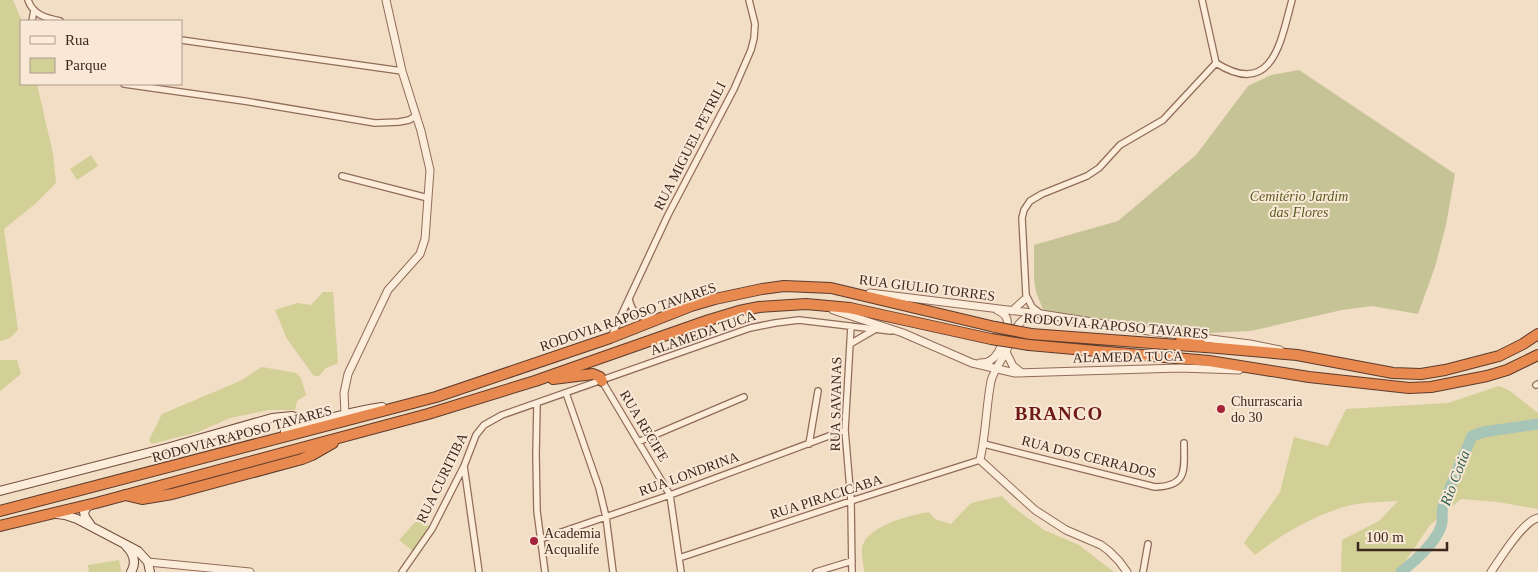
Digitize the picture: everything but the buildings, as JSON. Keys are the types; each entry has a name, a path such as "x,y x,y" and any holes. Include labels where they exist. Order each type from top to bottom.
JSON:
{"highway":[{"name":"RODOVIA RAPOSO TAVARES","path":"0,511 436,397 610,338 691,306 762,288 784,286 831,288 1031,334 1297,355 1393,373 1421,374 1499,356 1538,334"},
{"name":"RODOVIA RAPOSO TAVARES","path":"0,526 96,503 428,414 534,381 708,320 766,306 806,304 850,308 1029,345 1200,360 1309,377 1409,388 1431,387 1486,376 1508,370 1538,354"},
{"path":"1180,335 1210,347"},
{"path":"1508,370 1538,359"},
{"path":"534,381 593,374 600,377 602,381"}],"main road":[{"path":"237,449 345,413 436,397"},
{"path":"0,491 170,447 272,418 292,416 311,423"},
{"path":"92,526 84,512 87,507 96,503"},
{"path":"43,515 65,515 92,526 138,551 148,562 151,572"},
{"path":"122,543 132,553 134,558 133,571"},
{"path":"133,571 148,562"}],"street":[{"path":"28,0 34,10 41,16 56,20"},
{"path":"345,413 344,384 348,374 388,290 420,254 425,239 430,170 402,71 386,0"},
{"name":"RUA MIGUEL PETRILI","path":"610,338 668,215 734,88 751,50 755,24 749,0"},
{"path":"1202,0 1216,63 1227,69 1246,74 1259,72 1272,62 1279,47 1292,0"},
{"path":"32,20 34,10"},
{"path":"182,40 402,71"},
{"path":"1127,572 1114,556 1101,545 1066,530 1035,510 980,460 984,444 992,380 1006,352 1025,297 1022,218 1024,210 1030,201 1042,194 1087,176 1099,168 1120,146 1163,120 1216,63"},
{"path":"131,85 244,101 375,123 399,122 416,116"},
{"path":"342,176 428,198"},
{"name":"RUA GIULIO TORRES","path":"831,288 1037,314 1262,346 1297,355"},
{"path":"1012,311 1025,297"},
{"path":"1016,326 1027,316 1037,314 1025,297"},
{"path":"629,299 631,309 640,316 647,319 666,317"},
{"name":"ALAMEDA TUCA","path":"806,304 840,312 903,333 972,363 998,370 1023,373 1180,368 1262,370"},
{"path":"972,363 991,361 999,351 1008,321 1003,313 993,309"},
{"name":"ALAMEDA TUCA","path":"602,381 758,326 774,323 799,320 903,333"},
{"name":"RUA SAVANAS","path":"851,326 845,430 852,572"},
{"path":"850,344 876,330"},
{"path":"1006,352 1013,366 1023,373"},
{"path":"984,366 992,380"},
{"name":"RUA CURITIBA","path":"402,572 432,529 464,466 476,435 484,425 502,415 602,381"},
{"name":"RUA RECIFE","path":"602,381 670,495 682,572"},
{"path":"809,444 818,391"},
{"path":"566,393 599,488 606,517 613,572"},
{"path":"638,442 744,396"},
{"path":"537,404 537,511 545,572"},
{"name":"RUA LONDRINA","path":"541,539 670,495 845,430"},
{"name":"RUA DOS CERRADOS","path":"984,444 1155,487 1166,487 1177,482 1182,476 1184,443"},
{"name":"RUA PIRACICABA","path":"679,558 980,460"},
{"path":"464,466 479,572"},
{"path":"1491,572 1524,527 1538,518"},
{"path":"1142,572 1148,544"},
{"path":"816,572 852,561"},
{"path":"148,562 250,572"},
{"path":"151,572 162,564"}],"green space":[{"path":"0,0 13,0 22,20 20,20 20,85 37,85 53,154 56,183 35,204 4,229 18,330 10,338 0,341"},
{"name":"Cemitério Jardim das Flores","path":"1299,70 1455,174 1446,225 1435,267 1418,314 1372,306 1342,310 1251,331 1186,334 1044,312 1036,292 1034,280 1034,245 1118,221 1196,155 1248,86 1271,75"},
{"path":"91,155 98,166 77,180 70,169"},
{"path":"323,292 333,292 338,363 326,368 319,376 314,376 287,339 275,310 297,303 311,305"},
{"path":"0,360 17,360 21,374 0,391"},
{"path":"262,367 296,373 301,378 306,395 297,401 295,410 269,410 230,418 198,432 152,444 149,440 162,414 240,381"},
{"path":"1499,386 1510,391 1538,413 1538,509 1498,502 1461,499 1430,525 1398,572 1341,572 1342,540 1379,521 1398,501 1357,504 1338,509 1288,532 1255,555 1244,543 1280,492 1294,437 1328,446 1346,409 1448,403"},
{"path":"1002,496 1013,507 1044,530 1079,545 1114,572 864,572 862,548 865,540 880,528 901,519 929,512 935,519 951,524 971,503"},
{"path":"419,518 431,528 414,552 399,540"},
{"path":"119,560 120,572 89,572 88,565"}],"waterway":[{"name":"Rio Cotia","path":"1401,572 1437,536 1442,522 1442,509 1472,436 1483,432 1538,424"}],"place":[{"name":"Churrascaria do 30","path":"1221,409"},
{"name":"Academia Acqualife","path":"534,541"}],"district":[{"name":"BRANCO","path":"1059,413"}]}
